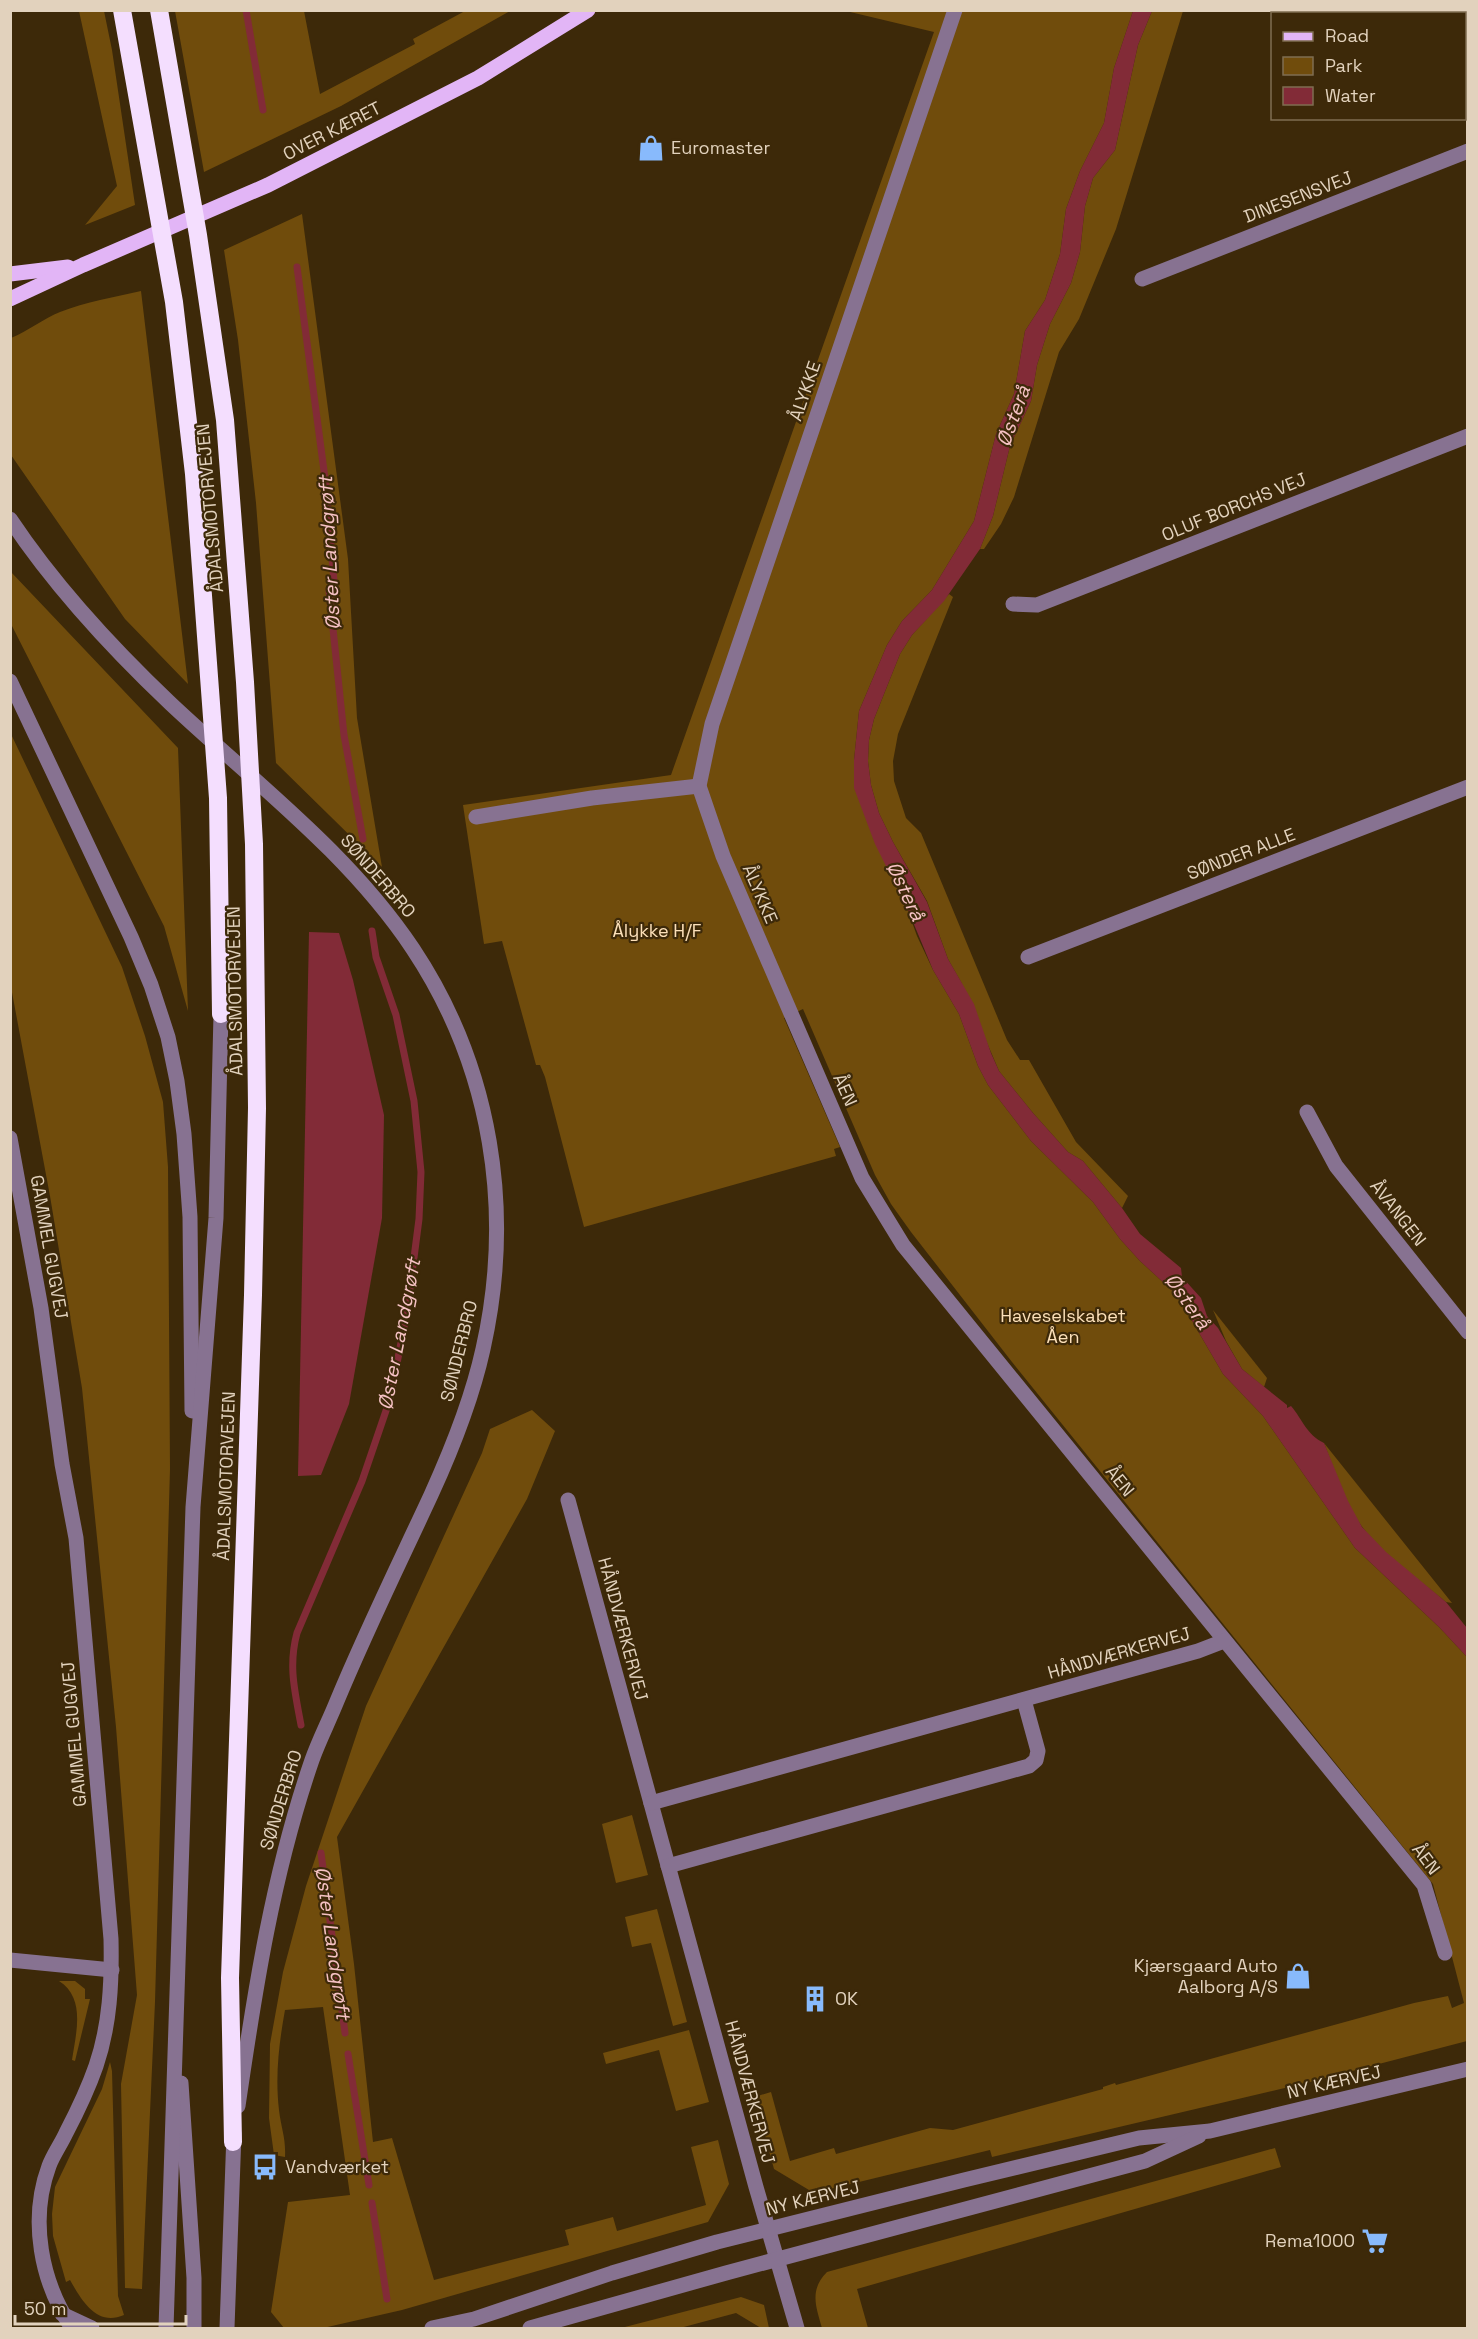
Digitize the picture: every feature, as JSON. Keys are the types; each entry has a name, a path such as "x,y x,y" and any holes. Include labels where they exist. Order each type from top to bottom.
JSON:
{"highway":[{"name":"ÅDALSMOTORVEJEN","path":"122,10 174,302 194,474 218,798 221,1014"},
{"name":"ÅDALSMOTORVEJEN","path":"159,10 198,235 225,420 255,844 258,1108 230,1978 233,2142"}],"main road":[{"name":"OVER KÆRET","path":"10,299 268,185 478,78 588,10"},
{"name":"OVER KÆRET","path":"10,274 86,264"}],"street":[{"name":"ÅLYKKE","path":"791,1014 723,856 699,786 716,712 955,10"},
{"name":"DINESENSVEJ","path":"1142,279 1467,151"},
{"name":"OLUF BORCHS VEJ","path":"1013,604 1037,606 1467,437"},
{"name":"SØNDERBRO","path":"10,519 60,584 117,648 168,701 316,836 362,883 393,921 435,983 460,1039 481,1097 493,1155 497,1208 497,1256 482,1354 464,1413 431,1493 367,1629 312,1760 286,1844 267,1920 233,2142 227,2328"},
{"path":"10,526 60,584"},
{"path":"10,681 131,937 168,1037 184,1134 190,1217 193,1507"},
{"path":"476,816 592,798 699,786"},
{"name":"SØNDER ALLE","path":"1028,957 1467,787"},
{"path":"166,2328 193,1507 216,1218 221,1014"},
{"name":"ÅEN","path":"791,1014 862,1178 903,1245 1424,1885 1445,1953"},
{"name":"ÅVANGEN","path":"1307,1112 1336,1166 1467,1332"},
{"name":"GAMMEL GUGVEJ","path":"10,1138 41,1308 62,1464 76,1538 111,1932 112,1970 107,2023 99,2055 81,2103 49,2166 41,2201 42,2262 50,2289 62,2314 72,2328"},
{"name":"HÅNDVÆRKERVEJ","path":"568,1500 797,2328"},
{"name":"HÅNDVÆRKERVEJ","path":"651,1803 1198,1651 1224,1641"},
{"path":"668,1866 1029,1766 1036,1760 1038,1751 1024,1700"},
{"path":"10,1960 112,1970"},
{"path":"176,1996 194,2278 194,2328"},
{"name":"NY KÆRVEJ","path":"432,2328 474,2319 612,2273 768,2229 1139,2138 1210,2131 1467,2069"},
{"name":"NY KÆRVEJ","path":"530,2328 1145,2161 1210,2131"},
{"path":"62,2314 92,2328"}],"green space":[{"path":"79,11 104,11 135,205 85,225 117,186"},
{"path":"175,11 304,11 320,94 415,44 413,39 465,11 510,11 341,106 204,172"},
{"path":"846,11 1133,11 1114,68 1104,123 1080,171 1066,209 1060,254 1045,300 1025,331 1014,394 996,434 974,521 932,590 902,621 887,645 859,711 854,760 917,936 933,970 959,1014 978,1066 988,1085 1031,1141 1093,1202 1120,1239 1140,1261 1177,1295 1223,1374 1263,1416 1355,1548 1439,1627 1467,1657 1467,2041 1306,2083 992,2157 990,2150 814,2193 774,2169 754,2097 771,2092 790,2161 834,2148 836,2154 930,2128 953,2130 1103,2089 1115,2083 1116,2085 1414,2003 1448,1996 1452,2008 1464,2003 1433,1884 1012,1362 911,1232 891,1204 875,1175 803,1009 784,1018 840,1147 834,1149 836,1156 584,1227 545,1077 540,1065 536,1065 502,941 484,944 463,805 671,775 934,32"},
{"path":"1152,11 1183,11 1116,229 1079,319 1059,352 1014,497 1001,524 984,549 980,549 993,516 1010,446 1031,401 1037,365 1050,324 1071,283 1080,252 1085,206 1093,178 1115,150 1138,45"},
{"path":"302,214 348,559 357,718 382,867 276,763 256,503 238,340 224,250"},
{"path":"141,291 188,684 125,619 11,455 11,338 60,312"},
{"path":"11,572 178,748 188,1011 164,926 11,624"},
{"path":"949,594 953,597 898,734 893,761 894,781 906,818 921,833 1007,1040 1020,1060 1029,1060 1076,1142 1128,1196 1122,1208 1083,1161 1068,1152 999,1071 961,982 948,959 927,901 879,813 871,785 868,761 869,740 874,719 900,654 912,635"},
{"path":"10,732 122,967 145,1036 163,1102 168,1167 170,1469 155,2002 142,2289 125,2288 121,2084 137,1995 116,1727 82,1388 50,1196 11,987"},
{"path":"1213,1310 1267,1378 1264,1387 1242,1369 1226,1341"},
{"path":"532,1410 555,1431 527,1499 337,1837 354,1964 373,2142 392,2138 434,2280 569,2245 565,2230 613,2217 617,2231 706,2205 691,2147 718,2140 729,2184 708,2222 402,2310 323,2328 284,2328 271,2312 288,2202 350,2195 323,2007 285,2010 279,2047 277,2085 285,2157 274,2155 269,2118 270,2044 283,1972 306,1886 366,1706 482,1453 490,1429"},
{"path":"1324,1443 1452,1603 1446,1602 1402,1567 1381,1549 1363,1528 1346,1498"},
{"path":"632,1815 648,1875 616,1883 602,1824"},
{"path":"657,1909 687,2022 673,2026 651,1943 632,1947 625,1917"},
{"path":"59,1981 75,1981 85,1989 85,1999 90,1999 75,2061 72,2060 77,2028 76,2006 67,1988"},
{"path":"689,2030 709,2102 676,2111 659,2050 606,2064 603,2053"},
{"path":"110,2062 118,2296 124,2315 106,2318 91,2310 70,2280 66,2282 53,2236 52,2214 55,2187 102,2089"},
{"path":"1275,2148 1281,2167 857,2289 868,2328 822,2328 816,2306 816,2292 821,2279 827,2272"},
{"path":"741,2297 764,2305 769,2328 761,2328 736,2313 680,2328 621,2328"}],"water":[{"name":"Østerå","path":"1133,11 1152,11 1138,45 1115,150 1093,178 1085,206 1080,252 1071,283 1050,324 1037,365 1031,401 1010,446 993,516 980,549 944,601 912,635 900,654 874,719 869,740 868,761 871,785 879,813 927,902 948,959 974,1004 999,1071 1068,1152 1083,1161 1122,1208 1140,1234 1181,1268 1182,1277 1201,1298 1207,1316 1218,1328 1242,1369 1287,1405 1287,1408 1291,1406 1309,1431 1324,1443 1348,1501 1362,1527 1386,1552 1446,1602 1467,1628 1467,1657 1439,1627 1355,1548 1263,1416 1223,1374 1177,1295 1140,1261 1120,1239 1093,1202 1031,1141 988,1085 978,1066 959,1014 933,970 908,910 875,844 854,788 854,760 859,711 887,645 902,621 932,590 974,521 996,434 1014,394 1025,331 1045,300 1060,254 1066,209 1080,171 1104,123 1114,68"},
{"path":"309,932 339,933 353,980 384,1115 382,1218 349,1404 321,1475 298,1476"}],"waterway":[{"name":"Øster Landgrøft","path":"246,10 263,110"},
{"name":"Øster Landgrøft","path":"297,267 326,486 334,581 329,590 344,735 363,839"},
{"name":"Øster Landgrøft","path":"301,1725 293,1668 294,1645 297,1633 362,1481 390,1399 407,1312 419,1219 421,1172 414,1101 396,1015 376,957 372,931"},
{"name":"Øster Landgrøft","path":"321,1853 345,2033"},
{"name":"Øster Landgrøft","path":"348,2054 369,2185"},
{"name":"Øster Landgrøft","path":"372,2203 387,2299"}],"place":[{"name":"Euromaster","path":"651,148"},
{"name":"Kjærsgaard Auto Aalborg A/S","path":"1298,1976"},
{"name":"OK","path":"815,1999"},
{"name":"Vandværket","path":"265,2167"},
{"name":"Rema1000","path":"1375,2241"}],"park label":[{"name":"Ålykke H/F","path":"657,931"},
{"name":"Haveselskabet Åen","path":"1063,1326"}]}
